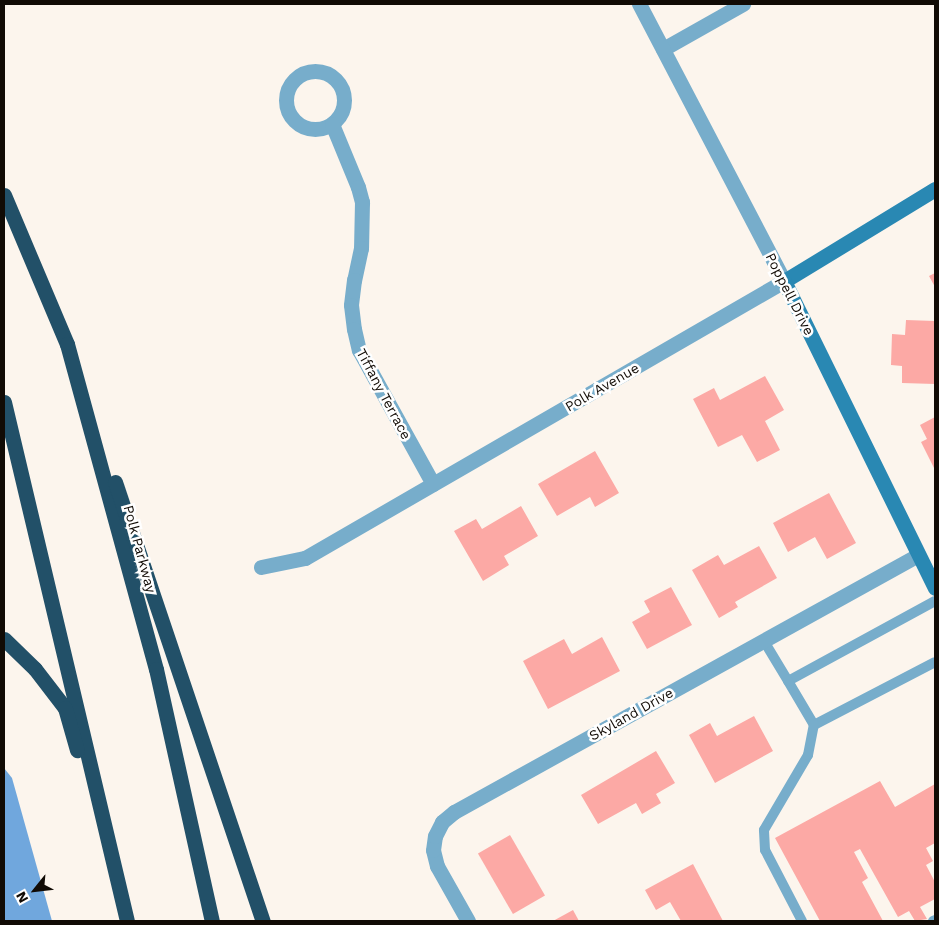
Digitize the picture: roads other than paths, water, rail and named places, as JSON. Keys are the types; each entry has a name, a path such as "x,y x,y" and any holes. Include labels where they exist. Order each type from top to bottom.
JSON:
{"highway":[{"name":"Polk Parkway","path":"4,195 68,344 156,669 212,921"},
{"path":"68,344 263,921"},
{"path":"4,402 127,921"},
{"path":"4,639 35,669 65,708 124,904"}],"street":[{"name":"Poppell Drive","path":"638,4 784,281 935,588"},
{"path":"663,49 743,4"},
{"name":"Tiffany Terrace","path":"332,124 362,202 361,248 351,305 359,350 433,484"},
{"name":"Polk Avenue","path":"261,567 305,558 784,281 935,189"},
{"name":"Skyland Drive","path":"468,921 437,866 433,850 435,836 442,822 454,812 918,555"}],"lane":[{"path":"788,681 935,601"},
{"path":"764,641 814,725 808,755 764,830 764,850 802,921"},
{"path":"814,725 935,662"}],"water":[{"path":"4,768 12,778 52,921 4,921"}]}
